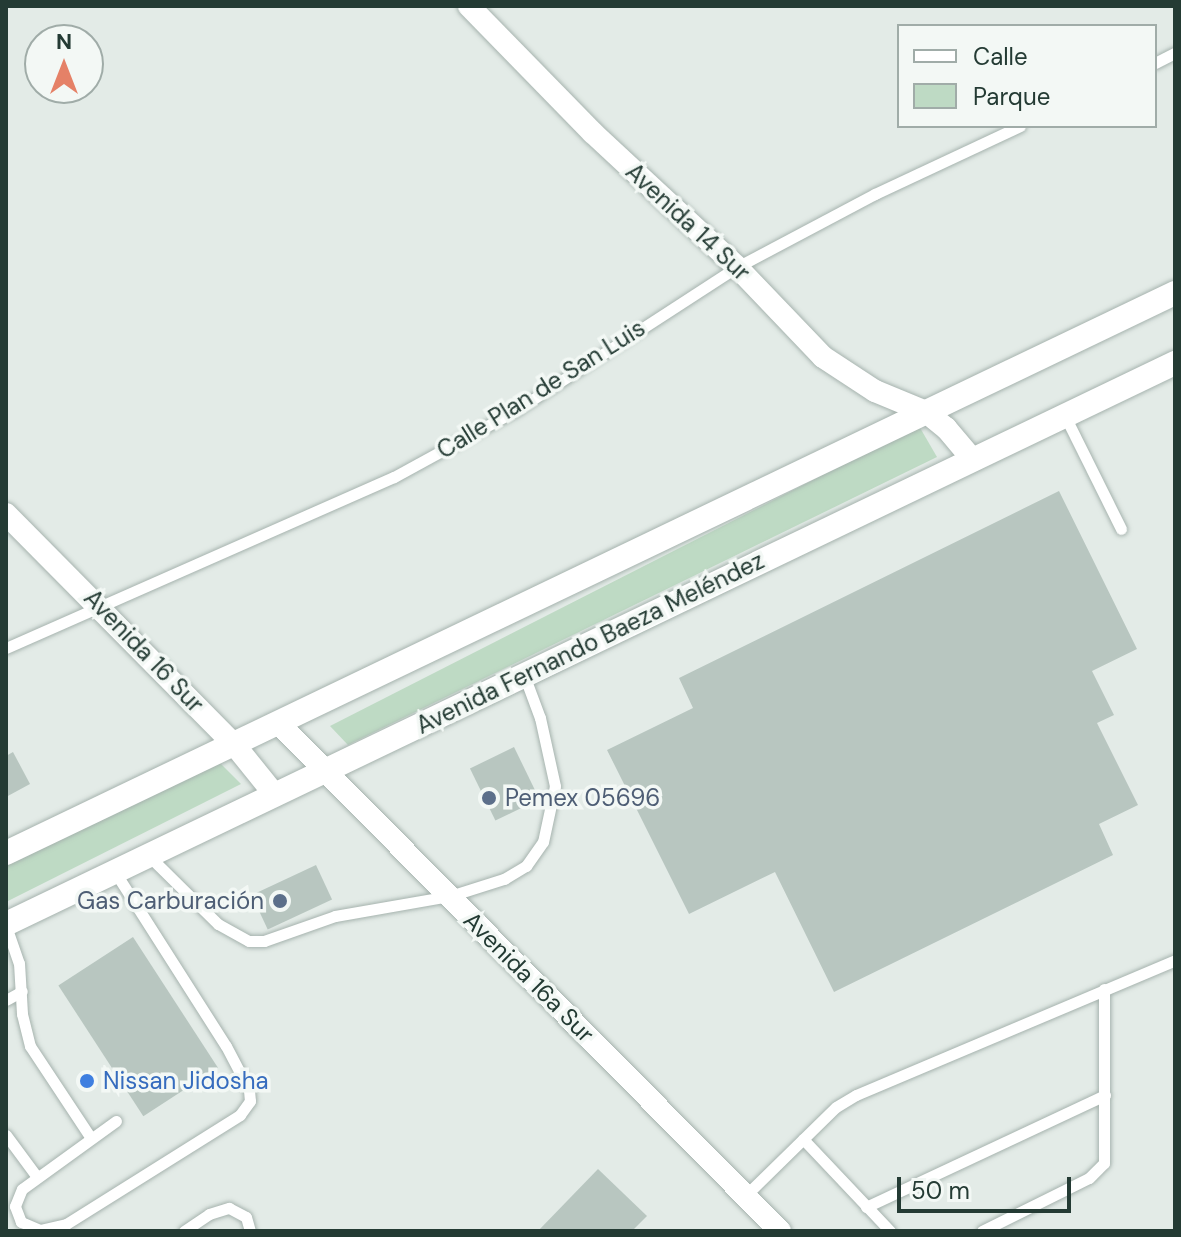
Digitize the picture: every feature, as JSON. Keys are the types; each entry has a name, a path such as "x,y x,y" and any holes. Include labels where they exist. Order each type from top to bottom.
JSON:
{"main road":[{"path":"6,853 1175,293"},
{"name":"Avenida Fernando Baeza Meléndez","path":"6,925 1175,363"}],"street":[{"name":"Avenida 14 Sur","path":"469,6 593,133 737,267 823,357 875,391 926,412"},
{"path":"926,412 946,428 973,460"},
{"name":"Avenida 16 Sur","path":"6,514 233,743 275,795"},
{"name":"Avenida 16a Sur","path":"278,723 780,1231"}],"lane":[{"path":"1157,62 1175,53"},
{"name":"Calle Plan de San Luis","path":"6,648 99,605 325,510 430,458 518,409 737,267 875,194 1016,128"},
{"path":"1064,416 1121,529"},
{"path":"149,855 218,924 249,941 264,941 362,909 450,896 504,879 526,866 543,842 555,786 540,718 524,675"},
{"path":"115,872 226,1046 249,1090 250,1101 240,1115 66,1224 40,1230 21,1222 17,1215 17,1197 37,1177 116,1121"},
{"path":"6,925 19,963 22,1014 30,1046 91,1138"},
{"path":"745,1196 836,1107 880,1082 1175,960"},
{"path":"982,1231 1098,1171 1107,1153 1104,989"},
{"path":"6,1000 22,991"},
{"path":"866,1207 1105,1095"},
{"path":"6,1135 37,1177"},
{"path":"803,1139 890,1231"},
{"path":"184,1231 209,1214 229,1208 246,1217 250,1231"}],"green space":[{"path":"919,426 937,457 348,745 330,726"},
{"path":"220,763 241,784 6,902 6,866"}],"building":[{"path":"1059,491 1137,649 1092,671 1114,715 1097,723 1138,805 1099,824 1113,855 834,992 775,872 689,914 607,750 693,708 679,678"},
{"path":"514,747 539,799 495,821 470,768"},
{"path":"13,752 30,784 6,797 6,756"},
{"path":"316,865 332,899 268,929 252,895"},
{"path":"133,937 218,1068 143,1116 58,985"},
{"path":"598,1169 647,1216 632,1231 538,1231"}],"place":[{"name":"Pemex 05696","path":"489,798"},
{"name":"Gas Carburación","path":"280,901"},
{"name":"Nissan Jidosha","path":"87,1081"}]}
